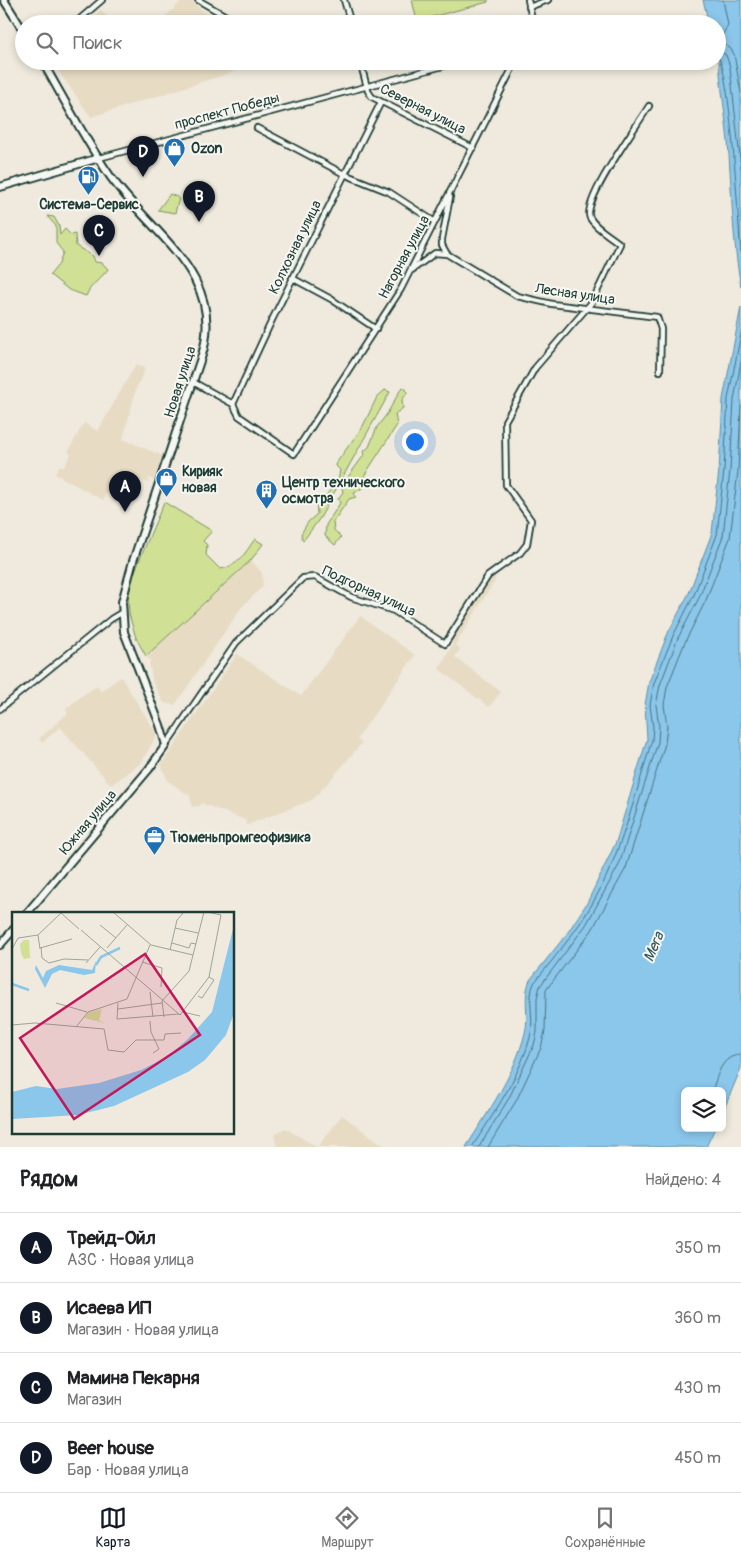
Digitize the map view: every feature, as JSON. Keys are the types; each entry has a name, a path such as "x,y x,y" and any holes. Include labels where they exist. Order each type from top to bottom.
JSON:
{"street":[{"path":"4,0 15,18"},
{"path":"84,15 102,0"},
{"path":"198,0 224,15"},
{"path":"344,0 348,15"},
{"path":"528,0 531,15"},
{"path":"530,7 548,0"},
{"name":"Новая улица","path":"47,70 99,158 122,190 190,271 203,295 208,312 208,328 193,382 127,580 121,613 129,646 166,745"},
{"path":"362,70 366,87"},
{"name":"проспект Победы","path":"0,187 99,158 429,70"},
{"name":"Нагорная улица","path":"233,404 239,416 294,454 376,329 409,273 512,70"},
{"name":"Северная улица","path":"366,87 370,95 381,102 473,148"},
{"name":"Колхозная улица","path":"233,404 292,278 381,102"},
{"name":"Подгорная улица","path":"166,745 236,643 295,584 306,577 318,578 351,597 394,611 445,644 488,576 520,553 527,544 531,520 508,490 505,480 505,421 535,368 587,309 620,244 590,220 589,211 606,169 628,141 648,106"},
{"path":"257,128 344,174 389,192 435,222"},
{"path":"447,254 442,245 443,227 453,188"},
{"path":"409,273 435,253 447,254"},
{"name":"Лесная улица","path":"447,254 513,295 540,302 587,309 607,309 657,318 661,330 660,371"},
{"path":"292,278 331,299 376,329"},
{"path":"193,382 233,404"},
{"path":"0,709 121,613"},
{"name":"Южная улица","path":"28,912 149,769 166,745"},
{"path":"0,945 12,931"}],"shaded area":[{"path":"183,0 190,0 210,15 167,15"},
{"path":"101,10 105,15 95,15"},
{"path":"57,70 236,70 230,73 91,117"},
{"path":"136,364 145,369 136,389 123,439 163,456 154,480 149,478 148,483 119,473 112,479 103,500 55,474 60,465 64,467 71,454 68,452 84,423 98,431"},
{"path":"251,560 262,573 263,586 241,608 175,705 164,703 153,683 149,663 151,661 146,656"},
{"path":"491,576 496,579 455,645 460,649 455,657 501,692 489,707 439,669 453,644 449,641"},
{"path":"360,616 415,655 357,739 362,743 327,784 312,800 247,825 245,820 201,803 200,806 192,807 190,796 168,781 161,765 237,654 301,696"},
{"path":"121,677 157,734 142,762 111,785 60,727 42,743 39,739 68,713 66,709 84,694 97,686 101,691"},
{"path":"342,1115 386,1147 318,1147"},
{"path":"285,1128 317,1147 277,1147 274,1135"}],"green space":[{"path":"412,0 488,0 488,2 439,15 416,15"},
{"path":"170,194 179,198 175,213 158,210"},
{"path":"47,216 54,217 59,226 60,235 65,229 71,235 75,234 76,246 93,256 95,262 102,263 108,269 90,288 86,296 69,290 50,275 59,264 63,252 56,243 56,226"},
{"path":"402,387 406,389 407,393 402,400 403,408 395,414 397,425 364,476 365,482 361,489 354,493 356,497 349,499 333,522 334,530 341,537 335,545 325,536 326,525 340,503 338,499 343,492 342,488 348,483 348,477 364,455 363,452 369,447 377,427 387,414"},
{"path":"385,390 390,392 320,518 303,541 301,534 308,522 317,514 316,500 322,500 338,481 340,470 336,466 337,462 363,426 377,397"},
{"path":"164,502 212,531 203,541 207,545 206,555 220,569 236,562 255,539 263,544 251,560 146,656 136,638 129,614 128,596 134,573"}],"water":[{"path":"703,0 741,0 741,287 734,233 728,142 719,70 726,70 726,15 707,15"},
{"name":"Мега","path":"741,307 741,1068 726,1104 726,1087 681,1087 681,1132 713,1132 706,1147 466,1147 492,1106 515,1063 525,1033 527,1020 526,999 530,980 566,935 587,903 616,842 647,739 645,705 649,682 668,633 689,593 712,533 719,470 723,399"}],"place":[{"name":"Ozon","path":"175,167"},
{"name":"Beer house","path":"143,177"},
{"name":"Система-Сервис","path":"89,195"},
{"name":"Исаева ИП","path":"199,222"},
{"name":"Мамина Пекарня","path":"99,256"},
{"name":"Кирияк новая","path":"166,498"},
{"name":"Центр технического осмотра","path":"266,509"},
{"name":"Трейд-Ойл","path":"125,512"},
{"name":"Тюменьпромгеофизика","path":"154,856"}]}
